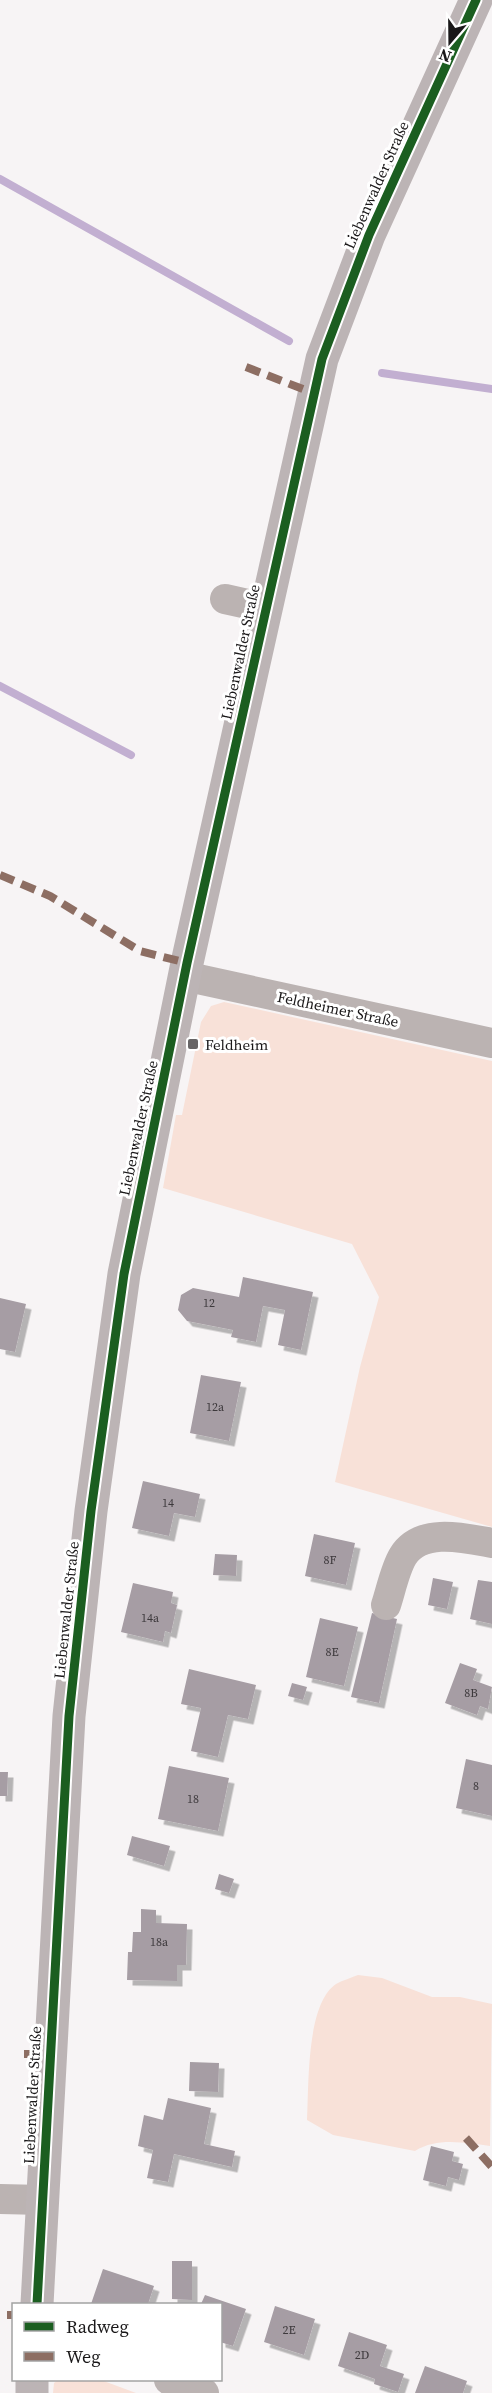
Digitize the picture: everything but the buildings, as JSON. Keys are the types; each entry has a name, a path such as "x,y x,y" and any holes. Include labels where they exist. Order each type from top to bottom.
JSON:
{"main road":[{"name":"Liebenwalder Straße","path":"36,2303 43,2200 48,2054 69,1716 90,1522 124,1274 184,976 322,359 369,235 476,0"}],"street":[{"path":"225,599 265,608"},
{"name":"Feldheimer Straße","path":"184,976 492,1043"},
{"path":"386,1605 402,1557 413,1544 431,1538 452,1537 492,1543"},
{"path":"1,2197 43,2200"},
{"path":"174,2381 204,2393"}],"shaded area":[{"path":"224,1002 492,1061 492,1527 335,1482 360,1367 379,1297 352,1244 163,1188 176,1115 182,1115 201,1022 211,1006"},
{"path":"358,1975 382,1978 432,1997 460,1997 492,2004 490,2146 442,2142 415,2151 333,2135 307,2120 311,2047 319,2009 326,1994 336,1984"},
{"path":"57,2381 104,2381 136,2393 53,2393 54,2383"}],"waterway":[{"path":"0,179 289,341"},
{"path":"382,373 492,389"},
{"path":"0,686 131,755"}],"marked path":[{"path":"246,367 313,393"},
{"path":"0,875 50,896 140,951 187,963"},
{"path":"24,2054 48,2054"},
{"path":"466,2138 492,2167"},
{"path":"7,2315 12,2315"}],"cycle path":[{"path":"37,2303 69,1716 91,1511 124,1274 187,963 322,359 369,235 476,0"}],"place":[{"name":"Feldheim","path":"193,1044"}]}
